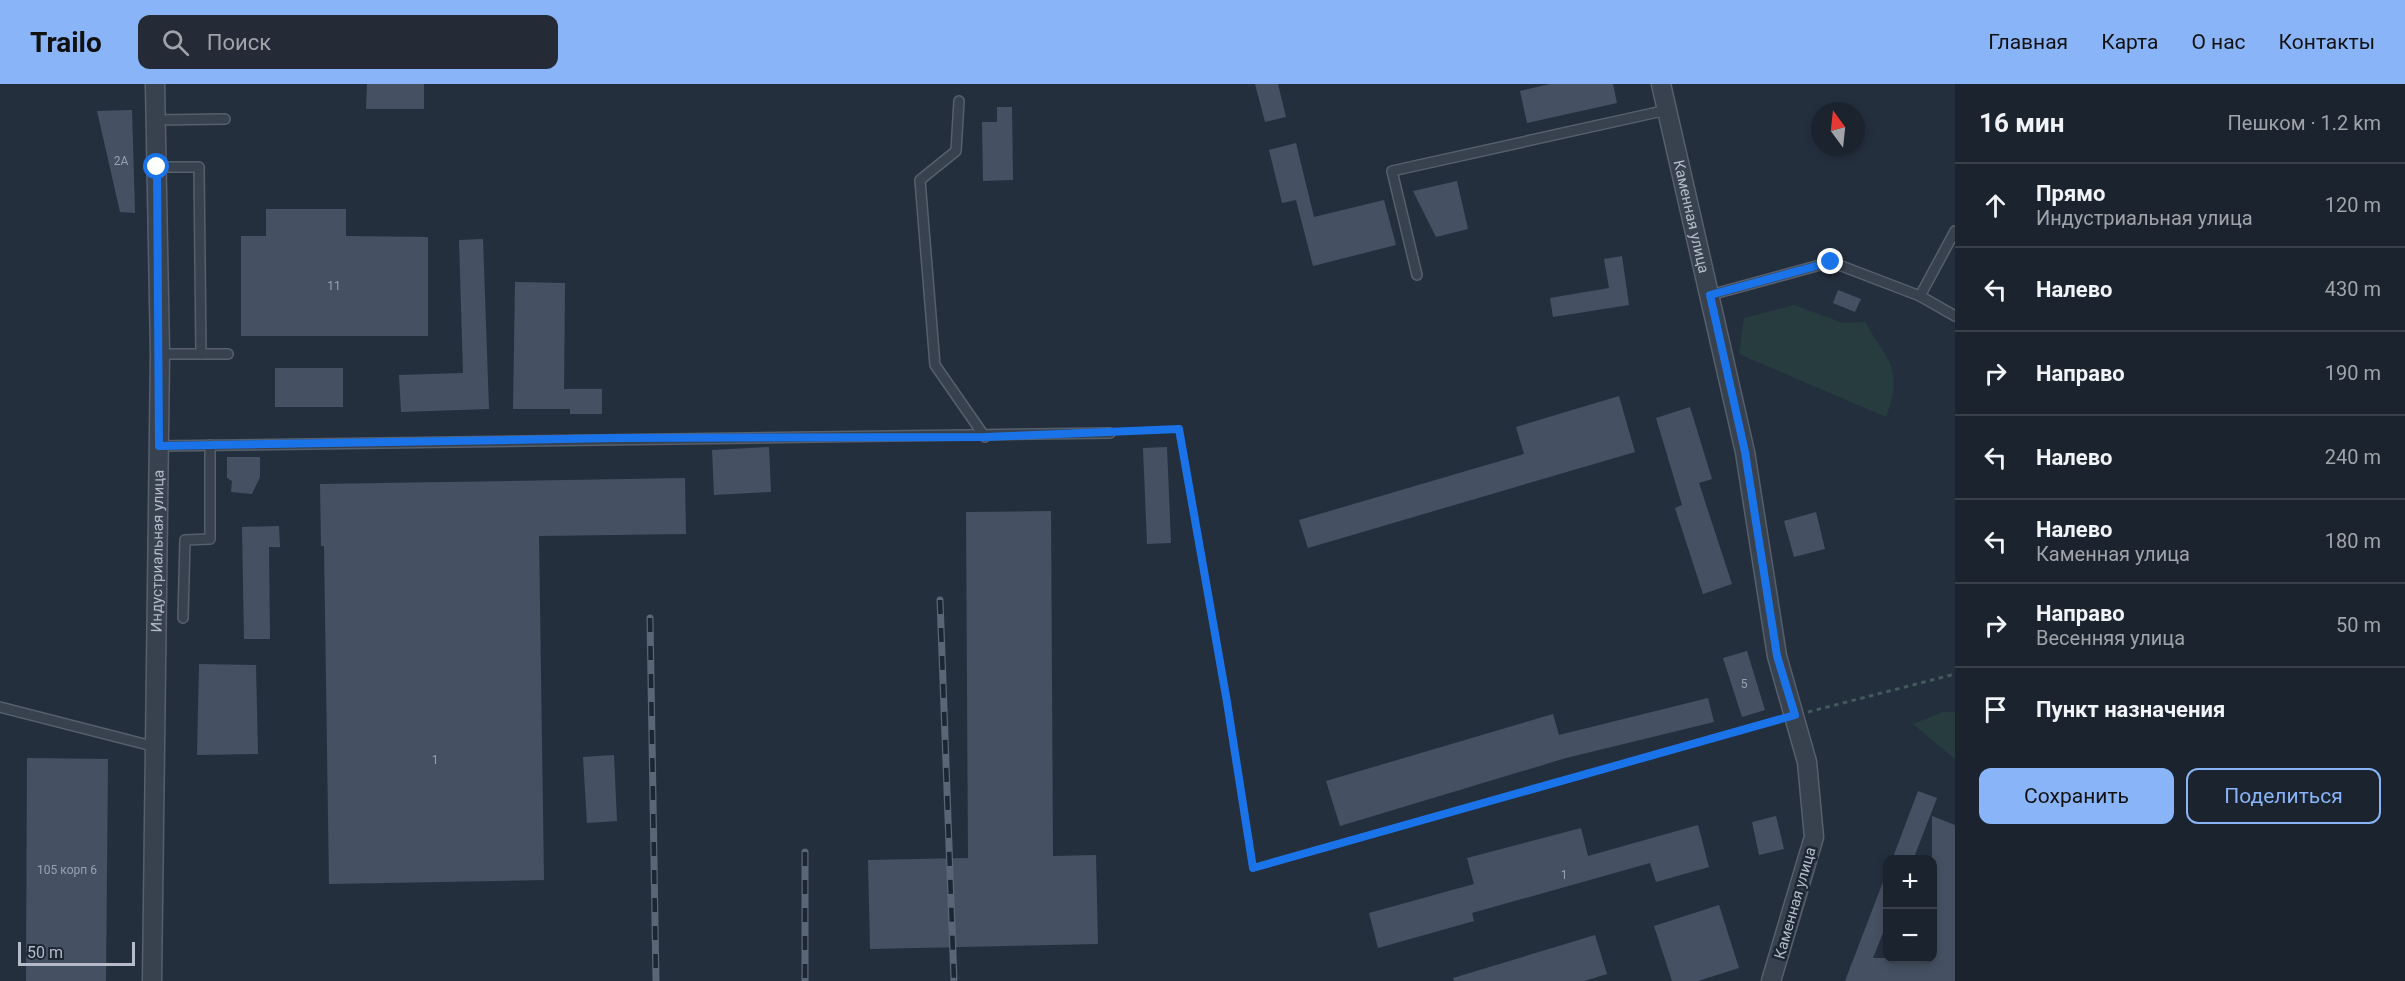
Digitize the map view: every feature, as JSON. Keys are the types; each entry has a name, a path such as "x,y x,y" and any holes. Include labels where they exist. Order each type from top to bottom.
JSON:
{"street":[{"name":"Индустриальная улица","path":"152,981 160,354 155,84"},
{"name":"Каменная улица","path":"1661,84 1745,452 1777,656 1807,762 1814,837 1771,981"}],"lane":[{"path":"959,101 956,151 920,180 935,365 985,437"},
{"path":"1417,275 1392,171 1667,110"},
{"path":"156,120 225,119"},
{"path":"157,167 199,167 201,354"},
{"path":"1920,296 1955,231"},
{"path":"1710,295 1831,262 1920,296 1955,316"},
{"path":"160,354 228,354"},
{"path":"159,446 618,438 985,437 1110,433"},
{"path":"183,618 185,540 210,539 210,445"},
{"path":"0,707 156,747"}],"path":[{"path":"1110,433 1179,429 1227,702 1253,868 1795,715 1955,674"}],"green space":[{"path":"1794,305 1843,323 1865,322 1887,357 1894,377 1894,388 1886,417 1739,354 1744,318"},
{"path":"1943,712 1955,712 1955,759 1913,724"}],"building":[{"path":"367,84 424,84 424,109 366,109"},
{"path":"1255,84 1278,84 1286,117 1265,122"},
{"path":"1550,84 1613,84 1617,103 1527,123 1520,91"},
{"path":"997,107 1012,107 1013,180 983,181 982,122 997,122"},
{"path":"132,110 135,213 120,212 97,111"},
{"path":"1296,143 1314,217 1384,200 1396,245 1313,266 1296,200 1282,203 1269,150"},
{"path":"1457,181 1468,229 1436,237 1413,191"},
{"path":"266,209 346,209 346,236 428,237 428,336 241,336 241,236 266,236"},
{"path":"483,239 489,409 401,412 399,375 463,373 459,240"},
{"path":"1622,256 1629,305 1553,317 1550,298 1609,288 1604,259"},
{"path":"515,282 565,283 564,389 602,389 602,414 570,414 570,409 513,409"},
{"path":"1838,290 1861,299 1855,312 1833,303"},
{"path":"275,368 343,368 343,407 275,407"},
{"path":"1619,396 1635,452 1308,548 1299,520 1524,454 1516,427"},
{"path":"1690,407 1712,479 1699,483 1732,584 1703,594 1675,508 1682,505 1656,418"},
{"path":"769,447 771,492 714,495 712,450"},
{"path":"1167,447 1171,543 1147,544 1143,448"},
{"path":"227,457 260,457 260,477 252,494 231,492 232,481 227,478"},
{"path":"685,478 686,534 539,536 544,880 329,884 324,546 321,546 320,484"},
{"path":"1051,511 1053,856 1096,855 1098,944 870,949 868,860 968,858 966,512"},
{"path":"1816,512 1825,549 1794,557 1784,521"},
{"path":"279,526 280,547 269,547 270,639 244,639 242,527"},
{"path":"1747,651 1765,710 1742,717 1723,658"},
{"path":"199,664 256,665 258,754 197,755"},
{"path":"1708,698 1714,722 1566,758 1340,826 1326,781 1553,714 1559,735"},
{"path":"614,755 617,821 587,823 583,757"},
{"path":"27,758 108,759 106,981 26,981"},
{"path":"1918,791 1937,798 1915,855 1894,855"},
{"path":"1776,816 1784,849 1759,855 1752,822"},
{"path":"1932,816 1955,825 1955,981 1845,981 1883,882 1883,933 1873,958 1883,958 1883,963 1937,963 1937,855 1932,855"},
{"path":"1698,825 1709,867 1656,882 1650,863 1472,913 1474,921 1378,948 1369,913 1474,884 1467,858 1581,828 1588,856"},
{"path":"1719,905 1739,968 1698,981 1672,981 1654,926"},
{"path":"1595,935 1607,974 1584,981 1454,981 1453,978"}],"railway":[{"path":"940,600 954,981"},
{"path":"650,618 656,981"},
{"path":"805,852 805,981"}],"route":[{"path":"157,167 159,446 618,438 985,437 1179,429 1227,702 1253,868 1795,715 1777,656 1745,452 1710,295 1831,262"}]}
